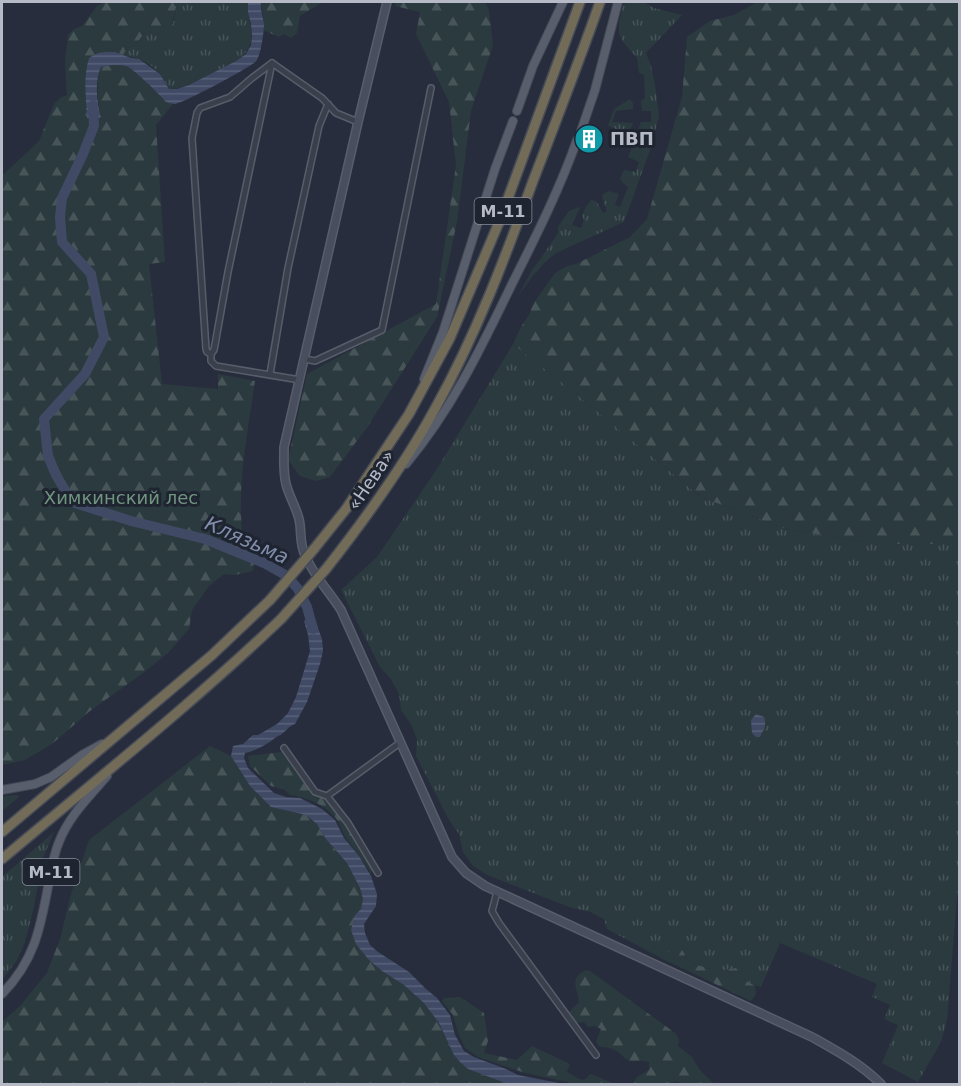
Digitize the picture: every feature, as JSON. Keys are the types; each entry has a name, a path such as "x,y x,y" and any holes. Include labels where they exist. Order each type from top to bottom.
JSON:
{"highway":[{"name":"«Нева»","path":"2,832 212,655 270,600 346,509 410,414 450,338 504,208 580,2"},
{"name":"«Нева»","path":"2,859 236,663 281,619 326,569 394,479 436,407 469,343 516,227 600,2"}],"main road":[{"path":"517,111 533,66 563,2"},
{"path":"581,131 595,90 618,2"},
{"name":"М-11","path":"410,414 443,332 513,121"},
{"name":"М-11","path":"394,479 450,405 484,345 563,179 577,140"},
{"path":"2,790 35,784 51,777 82,755 116,736"},
{"name":"М-11","path":"2,994 13,983 34,947 58,843 67,824 120,760"}],"street":[{"path":"387,2 357,122 284,447 283,465 286,483 299,516 304,555 319,581 341,610 452,856 466,873 497,892 812,1037 858,1064 881,1084"},
{"path":"272,63 322,98 336,113 357,122"},
{"path":"272,63 211,361 216,366 300,380"},
{"path":"211,354 206,349 192,138 197,112 200,108 230,97 272,63"},
{"path":"305,359 315,361 382,330 430,88"},
{"path":"270,374 288,268 318,126 328,104"},
{"path":"327,796 401,742"},
{"path":"284,748 315,792 327,796 348,823 378,873"},
{"path":"497,892 492,911 499,923 596,1056"}],"green space":[{"name":"Химкинский лес","path":"105,2 179,2 170,32 153,35 146,31 135,45 127,48 123,55 115,52 87,66 87,111 88,118 101,118 98,92 99,73 101,67 113,65 126,66 166,102 173,104 156,125 165,262 149,264 162,384 218,389 218,374 255,381 241,499 243,538 256,544 253,571 235,575 224,574 209,586 192,610 189,629 168,653 90,711 52,744 25,760 2,765 2,173 4,174 39,141 54,104 67,95 65,61 68,35 74,29 82,26 97,6"},
{"path":"179,2 248,2 251,39 250,46 239,59 194,82 176,89 169,89 164,79 152,66 123,55 127,48 135,45 146,31 173,24 176,6"},
{"path":"261,2 323,2 300,16 297,33 291,38 284,34 279,37 263,30"},
{"path":"396,2 485,2 489,10 493,45 471,111 457,222 437,317 368,426 330,477 316,481 300,476 288,460 307,374 436,304 456,165 449,102 416,34 420,12 395,6"},
{"path":"624,2 644,2 654,8 682,15 646,53 655,85 659,116 650,150 624,222 556,253 540,268 518,296 532,270 558,233 558,227 569,211 580,208 572,225 581,228 584,220 582,215 591,200 597,203 603,213 607,211 602,197 609,191 619,194 615,205 620,207 628,187 620,178 624,170 636,172 639,162 628,157 641,122 651,122 651,111 642,111 641,101 645,98 644,75 639,73 637,58 623,42 619,33"},
{"path":"757,2 959,2 959,544 877,544 786,529 701,497 513,344 533,304 555,273 630,237 647,219 682,97 687,37 710,21 734,15"},
{"path":"630,99 633,109 616,111 612,122 633,123 629,134 608,126 614,109"},
{"path":"513,344 701,497 786,529 877,544 959,544 959,874 947,1020 941,1042 918,1082 882,1063 898,1025 884,1019 890,1005 872,997 877,984 780,943 761,987 750,982 736,968 719,971 693,964 683,951 668,952 663,959 607,929 604,919 588,911 572,908 487,875 473,866 463,852 459,834 449,820 416,756 417,739 411,724 401,710 399,694 391,679 380,667 341,590 377,557 437,469"},
{"path":"772,727 780,728 781,739 777,750 772,755 769,752 769,743 773,735"},
{"path":"210,746 231,756 250,786 271,807 306,815 317,824 326,839 347,863 360,888 363,899 361,909 355,915 369,960 404,985 424,1003 439,1023 454,1055 468,1069 508,1084 2,1084 2,1022 20,1006 47,973 60,939 71,894 89,840"},
{"path":"286,753 313,791 325,798 352,833 372,868 371,873 346,838 337,819 330,812 303,797 290,795 285,790 271,786 250,766 248,756"},
{"path":"17,795 19,797 2,811 2,796"},
{"path":"54,832 43,858 25,942 17,960 2,980 2,877"},
{"path":"676,948 683,951 693,964 719,971 736,968 747,981 755,986 756,994 751,1001 663,959 668,952"},
{"path":"586,970 675,1033 679,1039 678,1046 692,1057 699,1069 714,1084 680,1084 678,1081 669,1084 633,1084 637,1077 649,1070 649,1062 630,1061 614,1050 600,1047 596,1042 601,1029 595,1026 588,1027 584,1022 577,1023 571,1019 569,1012 579,1002 576,988 577,976"},
{"path":"460,997 484,1013 488,1041 484,1053 517,1060 532,1046 570,1064 567,1072 579,1079 584,1080 591,1074 615,1084 577,1084 525,1073 478,1057 465,1048 453,1015 442,1001 444,998"}],"water":[{"path":"248,2 261,2 264,24 260,53 253,64 191,98 175,104 166,102 140,76 126,66 101,67 97,99 101,118 87,118 85,80 89,58 98,53 115,52 139,59 160,74 169,89 189,85 246,54 251,45 252,36"},
{"path":"313,614 322,639 323,651 307,702 295,724 265,745 245,753 244,758 248,768 274,793 300,798 322,809 335,820 344,838 359,856 371,876 377,894 376,906 364,924 370,945 409,972 437,998 450,1015 455,1035 464,1051 518,1075 564,1084 508,1084 468,1069 461,1063 454,1055 439,1023 424,1003 404,985 369,960 356,944 351,930 363,899 347,863 326,839 317,824 306,815 271,807 250,786 231,756 233,746 243,744 253,735 258,735 277,724 288,713 296,697 310,651 304,621"},
{"path":"756,714 764,717 765,720 760,737 752,733 751,720"}],"waterway":[{"name":"Клязьма","path":"93,105 94,126 62,198 60,217 62,242 91,274 104,337 85,374 44,419 48,456 72,502 131,521 205,539 264,563 287,576 298,589 307,607 313,629"}],"place":[{"name":"ПВП","path":"589,139"}]}
